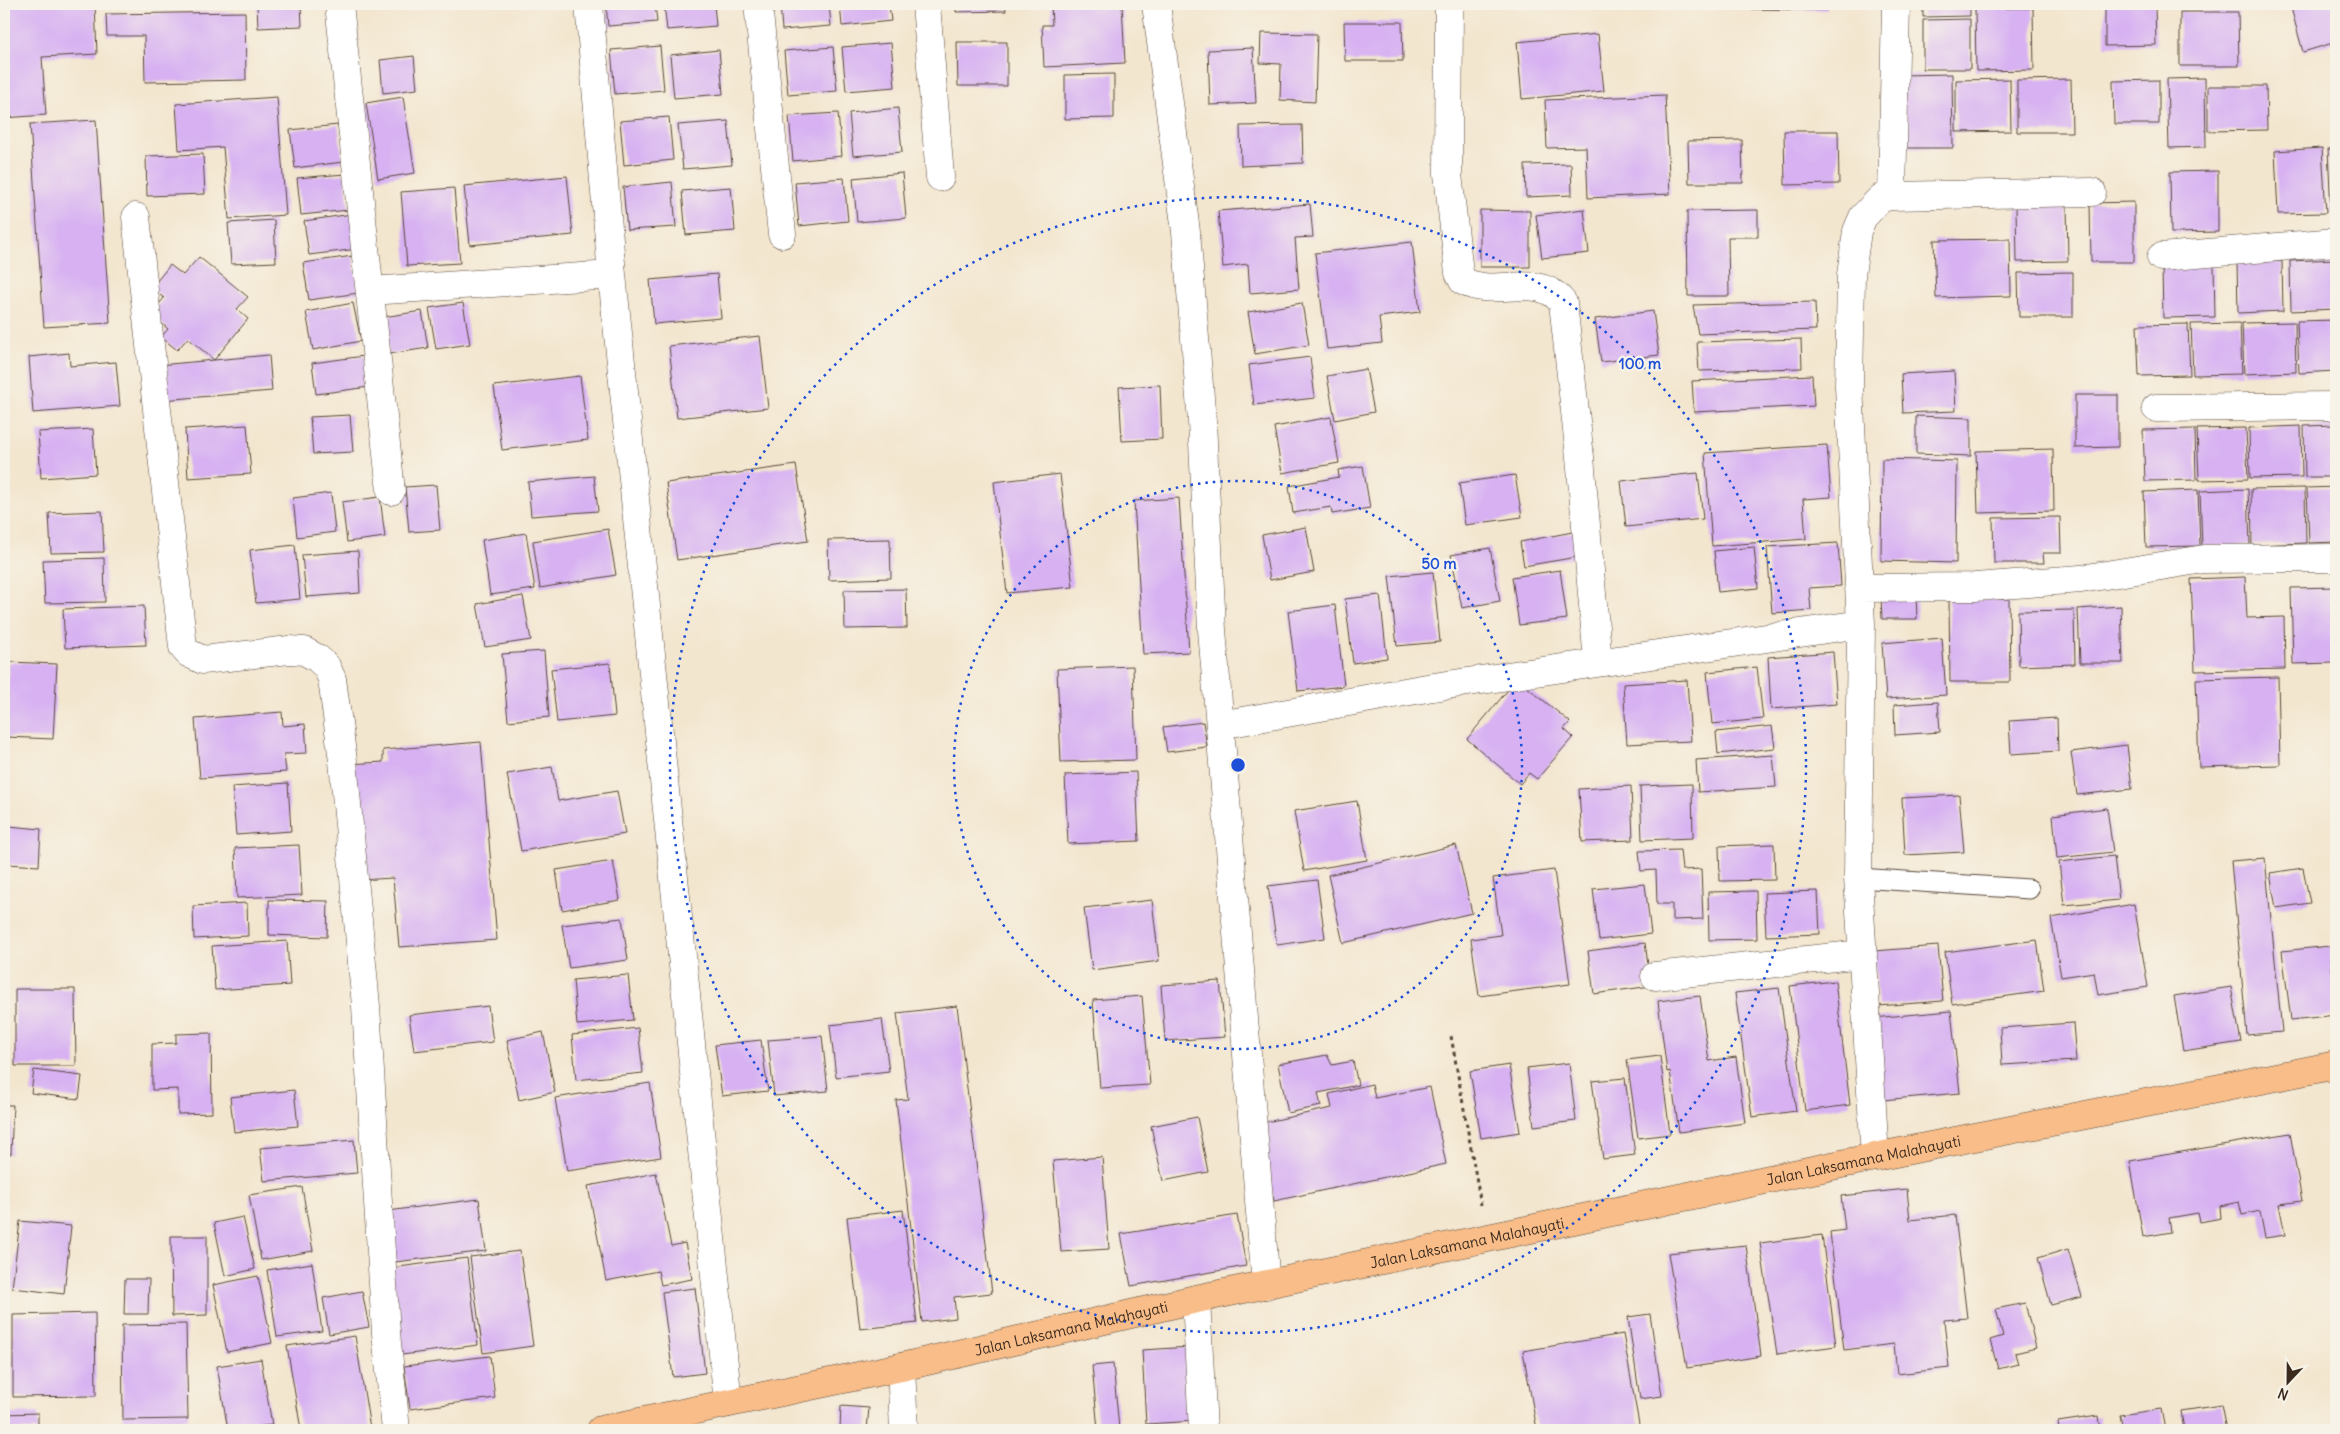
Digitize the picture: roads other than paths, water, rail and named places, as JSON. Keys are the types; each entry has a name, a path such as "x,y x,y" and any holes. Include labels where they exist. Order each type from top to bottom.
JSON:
{"highway":[{"name":"Jalan Laksamana Malahayati","path":"601,1430 901,1367 1196,1299 1875,1157 2336,1065"}],"street":[{"path":"339,4 392,491"},
{"path":"589,4 612,274 728,1404"},
{"path":"758,4 782,234"},
{"path":"926,4 940,177"},
{"path":"1156,4 1186,232 1202,421 1212,630 1266,1285"},
{"path":"1449,4 1448,174 1459,273 1463,281 1480,288 1541,287 1555,292 1563,303 1580,457 1598,662"},
{"path":"1892,196 1896,4"},
{"path":"1875,1157 1858,878 1861,624 1850,386 1851,275 1857,231 1863,217 1881,198 1892,196 2092,192"},
{"path":"136,217 183,647 188,653 203,660 289,650 304,651 326,666 332,679 343,761 366,1006 386,1334 396,1430"},
{"path":"2161,257 2336,242"},
{"path":"370,291 612,274"},
{"path":"2156,408 2336,406"},
{"path":"1860,588 2004,585 2081,578 2204,559 2336,558"},
{"path":"1220,725 1427,688 1861,624"},
{"path":"1654,976 1863,954"},
{"path":"1196,1299 1203,1430"},
{"path":"901,1367 904,1430"}],"lane":[{"path":"1858,878 2029,889"}]}
